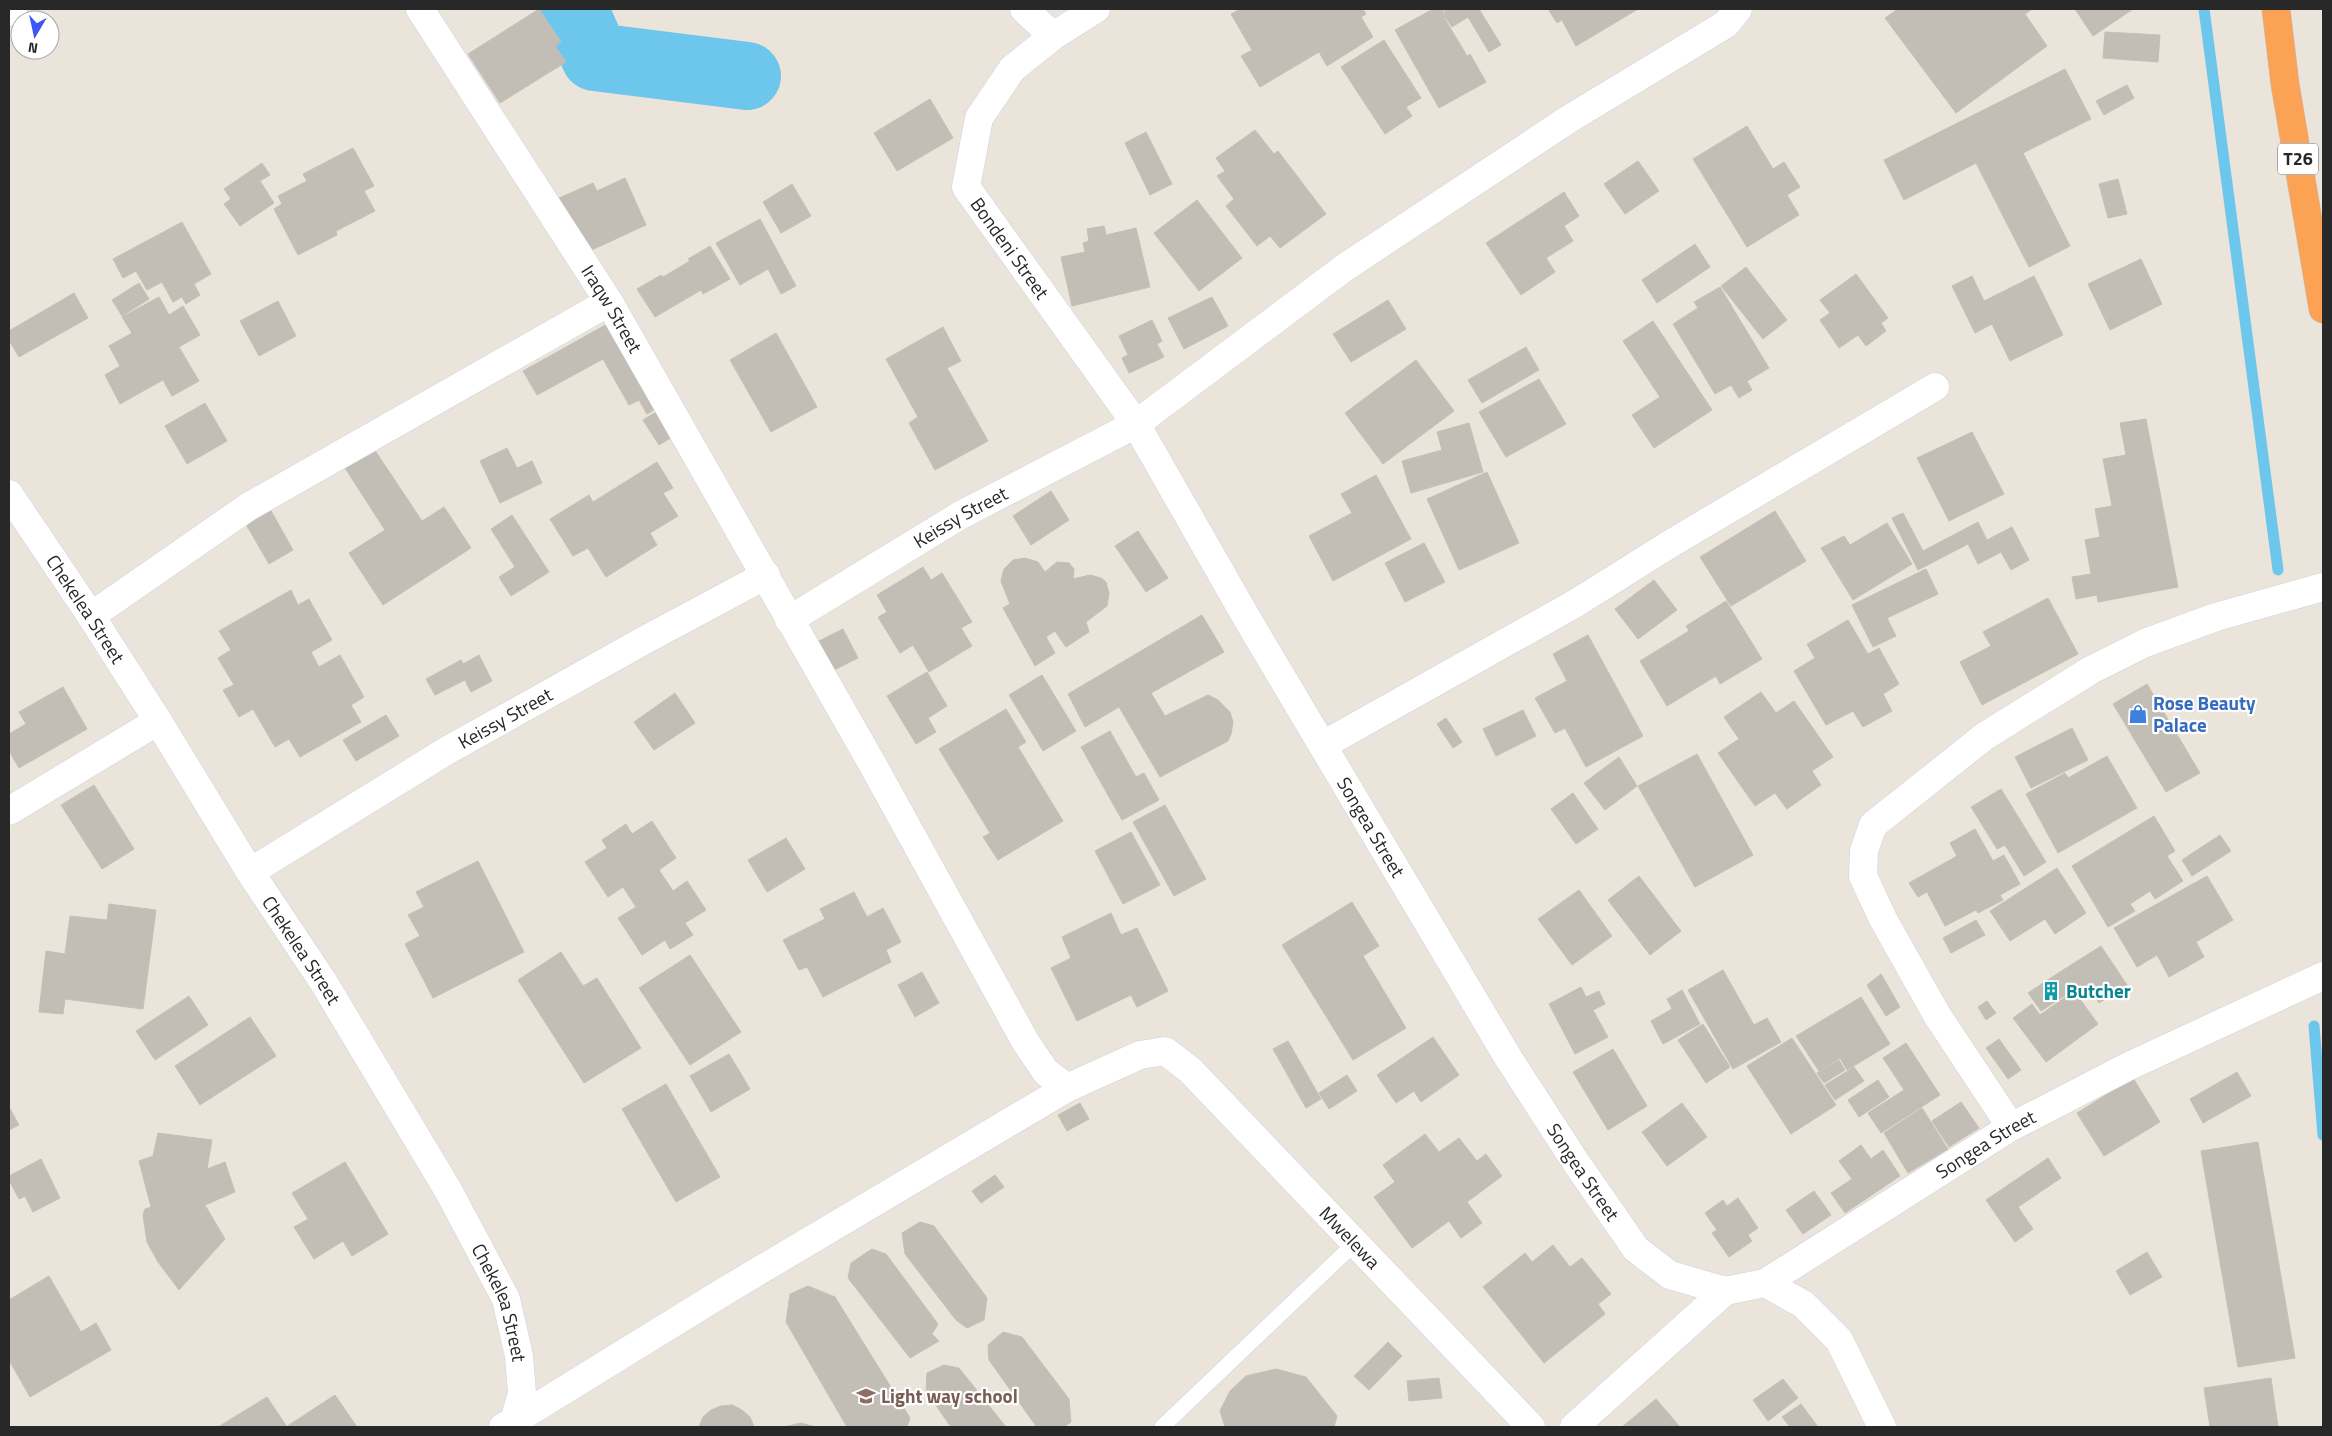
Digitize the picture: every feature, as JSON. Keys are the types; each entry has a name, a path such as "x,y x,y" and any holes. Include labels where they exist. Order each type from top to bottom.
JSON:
{"highway":[{"name":"T26","path":"2276,9 2285,84 2323,310"}],"street":[{"path":"9,12 13,9"},
{"name":"Iraqw Street","path":"420,9 609,302 766,575 789,620 874,767 1025,1041 1046,1072 1067,1088"},
{"path":"1024,9 1053,36"},
{"name":"Bondeni Street","path":"1096,9 1053,36 1012,69 979,118 966,187 1136,424"},
{"name":"Keissy Street","path":"789,620 959,516 1136,424 1344,268 1570,119 1726,24 1738,9"},
{"path":"91,616 248,506 609,302"},
{"path":"1323,745 1576,603 1670,544 1934,387"},
{"name":"Songea Street","path":"1136,424 1249,622 1509,1059 1575,1161 1636,1250 1670,1275 1725,1291 1765,1283 2011,1127 2127,1067 2323,976"},
{"name":"Chekelea Street","path":"9,494 91,616 158,721 250,872 324,983 448,1190 506,1299 518,1356 522,1392 508,1424"},
{"name":"Keissy Street","path":"250,872 448,750 642,641 766,575"},
{"path":"2011,1127 1937,1015 1883,919 1863,876 1864,851 1873,825 1985,736 2091,670 2145,643 2216,617 2323,587"},
{"path":"9,811 158,721"},
{"name":"Mwelewa","path":"1067,1088 1140,1055 1165,1051 1190,1070 1354,1244 1531,1427"},
{"path":"508,1424 724,1292 1067,1088"},
{"path":"1765,1283 1803,1304 1839,1340 1882,1427"},
{"path":"1574,1427 1725,1291"}],"lane":[{"path":"1162,1427 1354,1244"}],"building":[{"path":"539,9 561,42 555,46 566,62 500,103 468,54"},
{"path":"1241,9 1363,9 1366,14 1361,17 1373,37 1327,66 1319,52 1260,87 1241,56 1252,50 1231,14"},
{"path":"1433,9 1442,9 1444,13 1442,14 1467,56 1470,54 1486,82 1439,108 1395,30"},
{"path":"1443,9 1479,9 1501,45 1489,52 1468,17 1452,27 1443,14 1446,13"},
{"path":"1548,9 1638,9 1576,46 1562,20 1557,23"},
{"path":"1898,9 2032,9 2025,14 2047,46 1956,113 1885,18"},
{"path":"2075,9 2133,9 2093,36"},
{"path":"2105,32 2160,35 2158,62 2103,58"},
{"path":"1384,40 1421,98 1406,107 1412,116 1385,134 1341,67"},
{"path":"2065,69 2091,119 2023,153 2070,246 2029,267 1976,163 1904,200 1884,160"},
{"path":"2127,85 2134,98 2104,115 2096,101"},
{"path":"930,99 953,138 897,171 874,133"},
{"path":"1747,126 1773,169 1784,162 1800,187 1787,195 1799,215 1747,247 1693,159"},
{"path":"1255,130 1274,154 1278,151 1326,214 1280,248 1270,236 1257,246 1226,206 1234,199 1217,176 1225,171 1216,158"},
{"path":"1146,132 1172,184 1150,195 1125,143"},
{"path":"353,148 374,186 364,191 375,211 336,231 337,235 298,255 274,209 282,204 278,196 307,181 303,174"},
{"path":"1638,161 1659,191 1625,214 1604,184"},
{"path":"262,163 270,175 260,181 274,203 240,226 224,204 231,199 224,189"},
{"path":"625,178 646,225 583,254 557,199 593,183 597,191"},
{"path":"2118,179 2127,214 2108,218 2099,184"},
{"path":"792,184 811,216 781,233 763,202"},
{"path":"1564,192 1579,216 1564,226 1573,241 1546,258 1555,272 1521,295 1486,243"},
{"path":"1197,200 1242,258 1199,291 1154,233"},
{"path":"760,219 796,286 781,294 768,269 740,285 716,243"},
{"path":"182,222 211,274 194,284 200,295 186,304 182,297 173,302 162,282 147,290 136,271 123,278 113,259"},
{"path":"1104,226 1106,235 1136,228 1150,287 1072,306 1061,257 1085,252 1083,243 1089,241 1087,229"},
{"path":"1695,244 1710,267 1657,303 1642,280"},
{"path":"710,246 730,279 703,294 701,290 655,317 637,289 661,275 663,277 690,261 688,259"},
{"path":"2141,259 2162,304 2110,330 2088,284"},
{"path":"1746,267 1787,320 1763,339 1721,286"},
{"path":"1856,274 1888,318 1881,323 1886,331 1866,346 1858,335 1839,348 1820,320 1830,313 1820,300"},
{"path":"1972,276 1984,301 2034,276 2063,335 2010,361 1992,324 1975,333 1952,286"},
{"path":"139,283 149,299 122,316 112,300"},
{"path":"1720,287 1769,368 1747,381 1752,390 1739,398 1731,385 1715,394 1673,324 1698,308 1694,302"},
{"path":"74,293 88,318 19,357 9,340 9,331"},
{"path":"159,297 169,315 183,306 200,335 179,347 199,381 172,396 163,380 120,404 105,375 120,366 109,346 132,333 122,317"},
{"path":"1212,297 1228,326 1184,349 1168,318"},
{"path":"1388,300 1406,329 1351,362 1333,334"},
{"path":"278,301 296,336 259,356 240,321"},
{"path":"1152,320 1162,341 1157,344 1164,357 1129,373 1122,358 1128,355 1119,336"},
{"path":"1653,321 1712,410 1654,448 1632,415 1660,397 1623,341"},
{"path":"609,323 657,408 647,414 639,400 629,405 603,359 537,395 523,371"},
{"path":"943,327 961,361 947,368 988,441 935,470 909,423 918,417 886,359"},
{"path":"776,333 817,407 771,432 730,360"},
{"path":"1526,347 1539,370 1482,403 1468,380"},
{"path":"1416,360 1454,411 1383,464 1345,413"},
{"path":"1539,379 1566,424 1506,457 1479,412"},
{"path":"205,403 227,441 187,464 165,426"},
{"path":"661,409 677,434 659,445 643,420"},
{"path":"2146,419 2178,587 2098,602 2097,595 2076,599 2072,577 2091,574 2085,540 2100,537 2095,509 2112,506 2103,459 2126,455 2120,423"},
{"path":"1469,423 1483,472 1411,493 1402,461 1442,450 1437,432"},
{"path":"1972,432 2004,494 1949,521 1917,458"},
{"path":"507,448 517,468 532,461 542,483 500,503 480,461"},
{"path":"374,449 422,521 444,507 471,548 383,605 349,553 385,530 345,468"},
{"path":"657,462 673,488 663,493 678,516 650,533 657,545 606,577 588,548 573,556 550,519 589,495 593,502"},
{"path":"1487,472 1519,543 1459,570 1427,499"},
{"path":"1376,475 1411,539 1333,581 1309,536 1352,513 1341,494"},
{"path":"1051,491 1069,520 1031,545 1013,516"},
{"path":"265,500 293,550 269,564 240,514"},
{"path":"1775,511 1806,561 1731,606 1700,557"},
{"path":"1903,513 1923,551 1978,522 1987,540 2012,527 2029,560 2011,570 2001,552 1978,564 1968,544 1918,570 1892,518"},
{"path":"512,515 549,572 511,596 499,577 515,567 491,529"},
{"path":"1887,523 1912,564 1853,600 1821,548 1844,536 1850,545"},
{"path":"1138,531 1168,578 1146,592 1115,546"},
{"path":"1424,543 1445,582 1405,602 1385,563"},
{"path":"1025,558 1038,562 1045,572 1057,562 1069,563 1074,569 1073,579 1090,575 1101,578 1106,582 1109,594 1107,606 1086,622 1089,632 1066,647 1055,631 1046,637 1055,653 1035,666 1003,608 1010,604 1001,581 1004,569 1013,560"},
{"path":"923,567 931,580 942,573 972,622 961,628 972,646 929,672 913,645 900,653 878,617 887,612 877,595"},
{"path":"1926,569 1938,594 1887,618 1896,636 1873,647 1852,605"},
{"path":"1654,580 1677,610 1638,639 1615,609"},
{"path":"291,590 298,605 309,599 332,640 311,652 319,667 340,655 364,697 351,705 361,722 300,757 289,739 275,747 253,709 239,717 223,690 234,685 218,658 231,650 219,631"},
{"path":"2048,598 2078,654 1982,705 1960,662 1991,646 1983,632"},
{"path":"1726,601 1762,659 1720,684 1716,676 1667,706 1640,661 1689,631 1686,626"},
{"path":"1202,615 1224,652 1151,693 1165,716 1208,695 1218,700 1230,712 1233,722 1231,734 1228,741 1160,777 1119,707 1085,727 1068,694"},
{"path":"1848,620 1868,654 1879,648 1899,684 1883,694 1892,711 1863,727 1853,711 1826,725 1794,671 1815,658 1807,644"},
{"path":"843,629 858,658 832,671 817,642"},
{"path":"1588,635 1643,736 1586,767 1565,728 1555,733 1535,698 1567,681 1553,654"},
{"path":"479,655 492,681 471,692 465,680 435,695 426,679 461,660 463,664"},
{"path":"927,672 947,706 928,718 936,732 916,744 887,696"},
{"path":"1042,675 1076,731 1043,751 1009,695"},
{"path":"2147,684 2200,773 2166,792 2113,704"},
{"path":"63,687 87,729 19,768 9,751 9,734 26,724 19,712"},
{"path":"1761,692 1776,713 1794,701 1833,757 1812,771 1821,785 1787,809 1775,793 1755,806 1718,753 1739,739 1724,717"},
{"path":"675,693 695,723 654,750 634,722"},
{"path":"1006,709 1026,742 1018,747 1063,821 998,860 983,837 990,833 939,749"},
{"path":"1523,710 1536,736 1496,756 1483,729"},
{"path":"386,715 399,736 356,761 343,740"},
{"path":"1446,718 1462,742 1453,748 1437,724"},
{"path":"2072,728 2088,760 2031,788 2015,757"},
{"path":"1110,731 1136,777 1144,773 1159,800 1122,820 1081,747"},
{"path":"1697,754 1753,855 1695,887 1638,786"},
{"path":"2107,756 2137,808 2058,853 2026,794 2065,773 2068,778"},
{"path":"1619,757 1637,786 1605,810 1584,783"},
{"path":"94,785 134,849 102,869 61,805"},
{"path":"2001,789 2046,862 2024,876 2005,845 1997,849 1971,807"},
{"path":"1573,793 1598,829 1576,844 1551,809"},
{"path":"1165,805 1206,879 1174,896 1133,822"},
{"path":"2154,816 2175,851 2167,856 2183,881 2155,899 2150,891 2130,904 2135,911 2108,927 2072,866"},
{"path":"652,821 676,858 659,870 673,891 687,881 706,910 685,923 693,935 670,949 665,940 642,955 618,918 636,907 623,887 608,897 585,862 607,848 602,840 626,824 632,834"},
{"path":"1975,829 1993,861 2004,855 2020,884 2000,895 2003,900 1978,913 1976,910 1945,926 1927,892 1918,897 1909,883 1957,856 1950,843"},
{"path":"1131,832 1160,885 1123,904 1095,851"},
{"path":"2220,835 2231,851 2192,876 2182,860"},
{"path":"786,838 805,869 767,892 748,860"},
{"path":"478,861 524,952 433,998 405,944 420,936 408,915 424,907 416,892"},
{"path":"2057,868 2086,913 2055,934 2045,919 2010,941 1990,911"},
{"path":"1639,876 1681,931 1650,955 1608,900"},
{"path":"2207,876 2233,920 2196,942 2204,957 2169,977 2157,955 2137,967 2114,928"},
{"path":"1579,890 1612,936 1572,965 1538,919"},
{"path":"854,892 867,917 883,908 901,942 886,950 891,962 823,997 807,967 799,970 783,940 825,919 820,909"},
{"path":"1352,902 1379,946 1363,956 1406,1028 1353,1060 1282,945"},
{"path":"109,904 156,910 143,1009 65,999 63,1014 39,1012 46,951 65,954 70,916 107,920"},
{"path":"1111,913 1121,935 1137,928 1168,991 1137,1007 1131,995 1077,1021 1051,968 1071,958 1062,937"},
{"path":"1976,920 1985,935 1951,953 1943,938"},
{"path":"2101,946 2127,985 2099,1003 2090,988 2079,994 2063,970"},
{"path":"561,952 583,986 597,978 641,1048 584,1083 518,980"},
{"path":"690,955 741,1032 690,1065 639,988"},
{"path":"1723,970 1754,1025 1767,1018 1781,1042 1733,1069 1688,990"},
{"name":"Butcher","path":"2063,970 2075,989 2041,1011 2028,993"},
{"path":"922,972 939,1003 915,1017 898,985"},
{"path":"1881,974 1900,1007 1886,1016 1867,985"},
{"path":"1581,987 1586,997 1599,991 1605,1004 1593,1010 1608,1037 1575,1054 1549,1004"},
{"path":"1682,990 1700,1024 1663,1044 1651,1021 1672,1009 1667,999"},
{"path":"2074,991 2098,1024 2046,1062 2013,1018 2032,1004 2040,1015"},
{"path":"189,996 208,1025 155,1060 136,1031"},
{"path":"1861,997 1890,1044 1847,1070 1840,1058 1819,1071 1796,1036"},
{"path":"1987,1001 1996,1013 1986,1020 1978,1007"},
{"path":"250,1017 276,1056 200,1105 175,1066"},
{"path":"1703,1024 1730,1067 1706,1083 1678,1040"},
{"path":"1433,1037 1459,1075 1421,1102 1414,1091 1396,1103 1377,1075"},
{"path":"1792,1038 1836,1105 1791,1134 1747,1066"},
{"path":"1999,1039 2021,1070 2008,1079 1986,1048"},
{"path":"1288,1041 1321,1099 1306,1108 1273,1049"},
{"path":"1906,1043 1940,1095 1881,1133 1868,1113 1904,1090 1883,1058"},
{"path":"1613,1049 1647,1106 1608,1130 1573,1072"},
{"path":"729,1054 750,1089 711,1112 690,1076"},
{"path":"1839,1060 1845,1070 1824,1083 1817,1073"},
{"path":"1854,1067 1864,1081 1835,1100 1825,1085"},
{"path":"2237,1072 2251,1096 2203,1123 2190,1099"},
{"path":"1347,1075 1357,1091 1329,1109 1319,1093"},
{"path":"2133,1078 2160,1122 2104,1156 2077,1113"},
{"path":"1878,1080 1889,1097 1859,1117 1848,1100"},
{"path":"666,1084 720,1177 676,1202 622,1109"},
{"path":"1961,1102 1979,1128 1949,1147 1932,1121"},
{"path":"1080,1103 1089,1119 1067,1131 1058,1115"},
{"path":"1682,1103 1707,1137 1667,1166 1642,1132"},
{"path":"9,1107 19,1125 9,1130"},
{"path":"1922,1108 1948,1149 1908,1173 1884,1133"},
{"path":"158,1133 212,1140 207,1169 225,1162 235,1192 205,1205 225,1239 179,1290 158,1262 147,1242 143,1215 145,1209 151,1207 139,1161 153,1156"},
{"path":"1425,1134 1439,1152 1459,1138 1477,1161 1486,1154 1502,1176 1467,1202 1482,1223 1461,1238 1449,1221 1412,1248 1374,1197 1395,1182 1383,1165"},
{"path":"2258,1142 2295,1358 2238,1367 2201,1151"},
{"path":"1861,1145 1871,1159 1883,1150 1900,1176 1845,1213 1831,1193 1852,1179 1839,1161"},
{"path":"2048,1158 2061,1178 2018,1207 2033,1229 2015,1242 1986,1200"},
{"path":"41,1159 60,1198 33,1212 25,1196 19,1199 9,1180 9,1176"},
{"path":"345,1162 388,1234 352,1256 343,1241 314,1259 294,1227 308,1219 292,1193"},
{"path":"995,1175 1004,1187 981,1203 972,1191"},
{"path":"1814,1191 1831,1215 1803,1234 1786,1210"},
{"path":"1738,1198 1758,1228 1748,1235 1752,1241 1729,1257 1712,1233 1717,1230 1705,1213 1723,1200 1727,1206"},
{"path":"920,1222 934,1226 987,1298 984,1320 967,1328 956,1320 905,1254 902,1233"},
{"path":"1553,1245 1570,1267 1582,1258 1611,1294 1598,1304 1605,1314 1544,1363 1483,1287 1525,1253 1532,1262"},
{"path":"872,1249 886,1254 938,1324 932,1334 939,1341 910,1358 848,1278 851,1263"},
{"path":"2147,1252 2162,1277 2130,1295 2116,1271"},
{"path":"49,1276 81,1332 96,1323 111,1350 30,1397 9,1360 9,1300"},
{"path":"808,1286 835,1297 910,1418 907,1427 847,1427 786,1322 790,1294"},
{"path":"1003,1332 1022,1337 1069,1399 1071,1422 1064,1427 1036,1426 989,1360 988,1345"},
{"path":"1388,1342 1402,1356 1369,1390 1354,1376"},
{"path":"944,1365 959,1368 1006,1427 951,1427 926,1391 927,1373"},
{"path":"1276,1369 1306,1377 1337,1416 1334,1427 1225,1427 1220,1411 1230,1391 1246,1376"},
{"path":"1439,1378 1442,1398 1409,1401 1407,1381"},
{"path":"2271,1378 2278,1427 2210,1427 2204,1388"},
{"path":"1783,1379 1798,1398 1768,1421 1753,1400"},
{"path":"335,1395 357,1427 286,1427"},
{"path":"267,1397 287,1427 218,1427"},
{"path":"1656,1399 1680,1427 1622,1427"},
{"path":"1801,1404 1818,1427 1790,1427 1782,1417"},
{"path":"732,1405 750,1417 754,1427 699,1427 703,1417 711,1410 721,1406"},
{"path":"801,1423 816,1427 784,1427"}],"waterway":[{"path":"574,9 595,57 747,76"},
{"path":"2204,9 2278,570"},
{"path":"2314,1026 2323,1135"}],"place":[{"name":"Rose Beauty Palace","path":"2138,714"},
{"name":"Butcher","path":"2051,991"},
{"name":"Light way school","path":"866,1396"}]}
